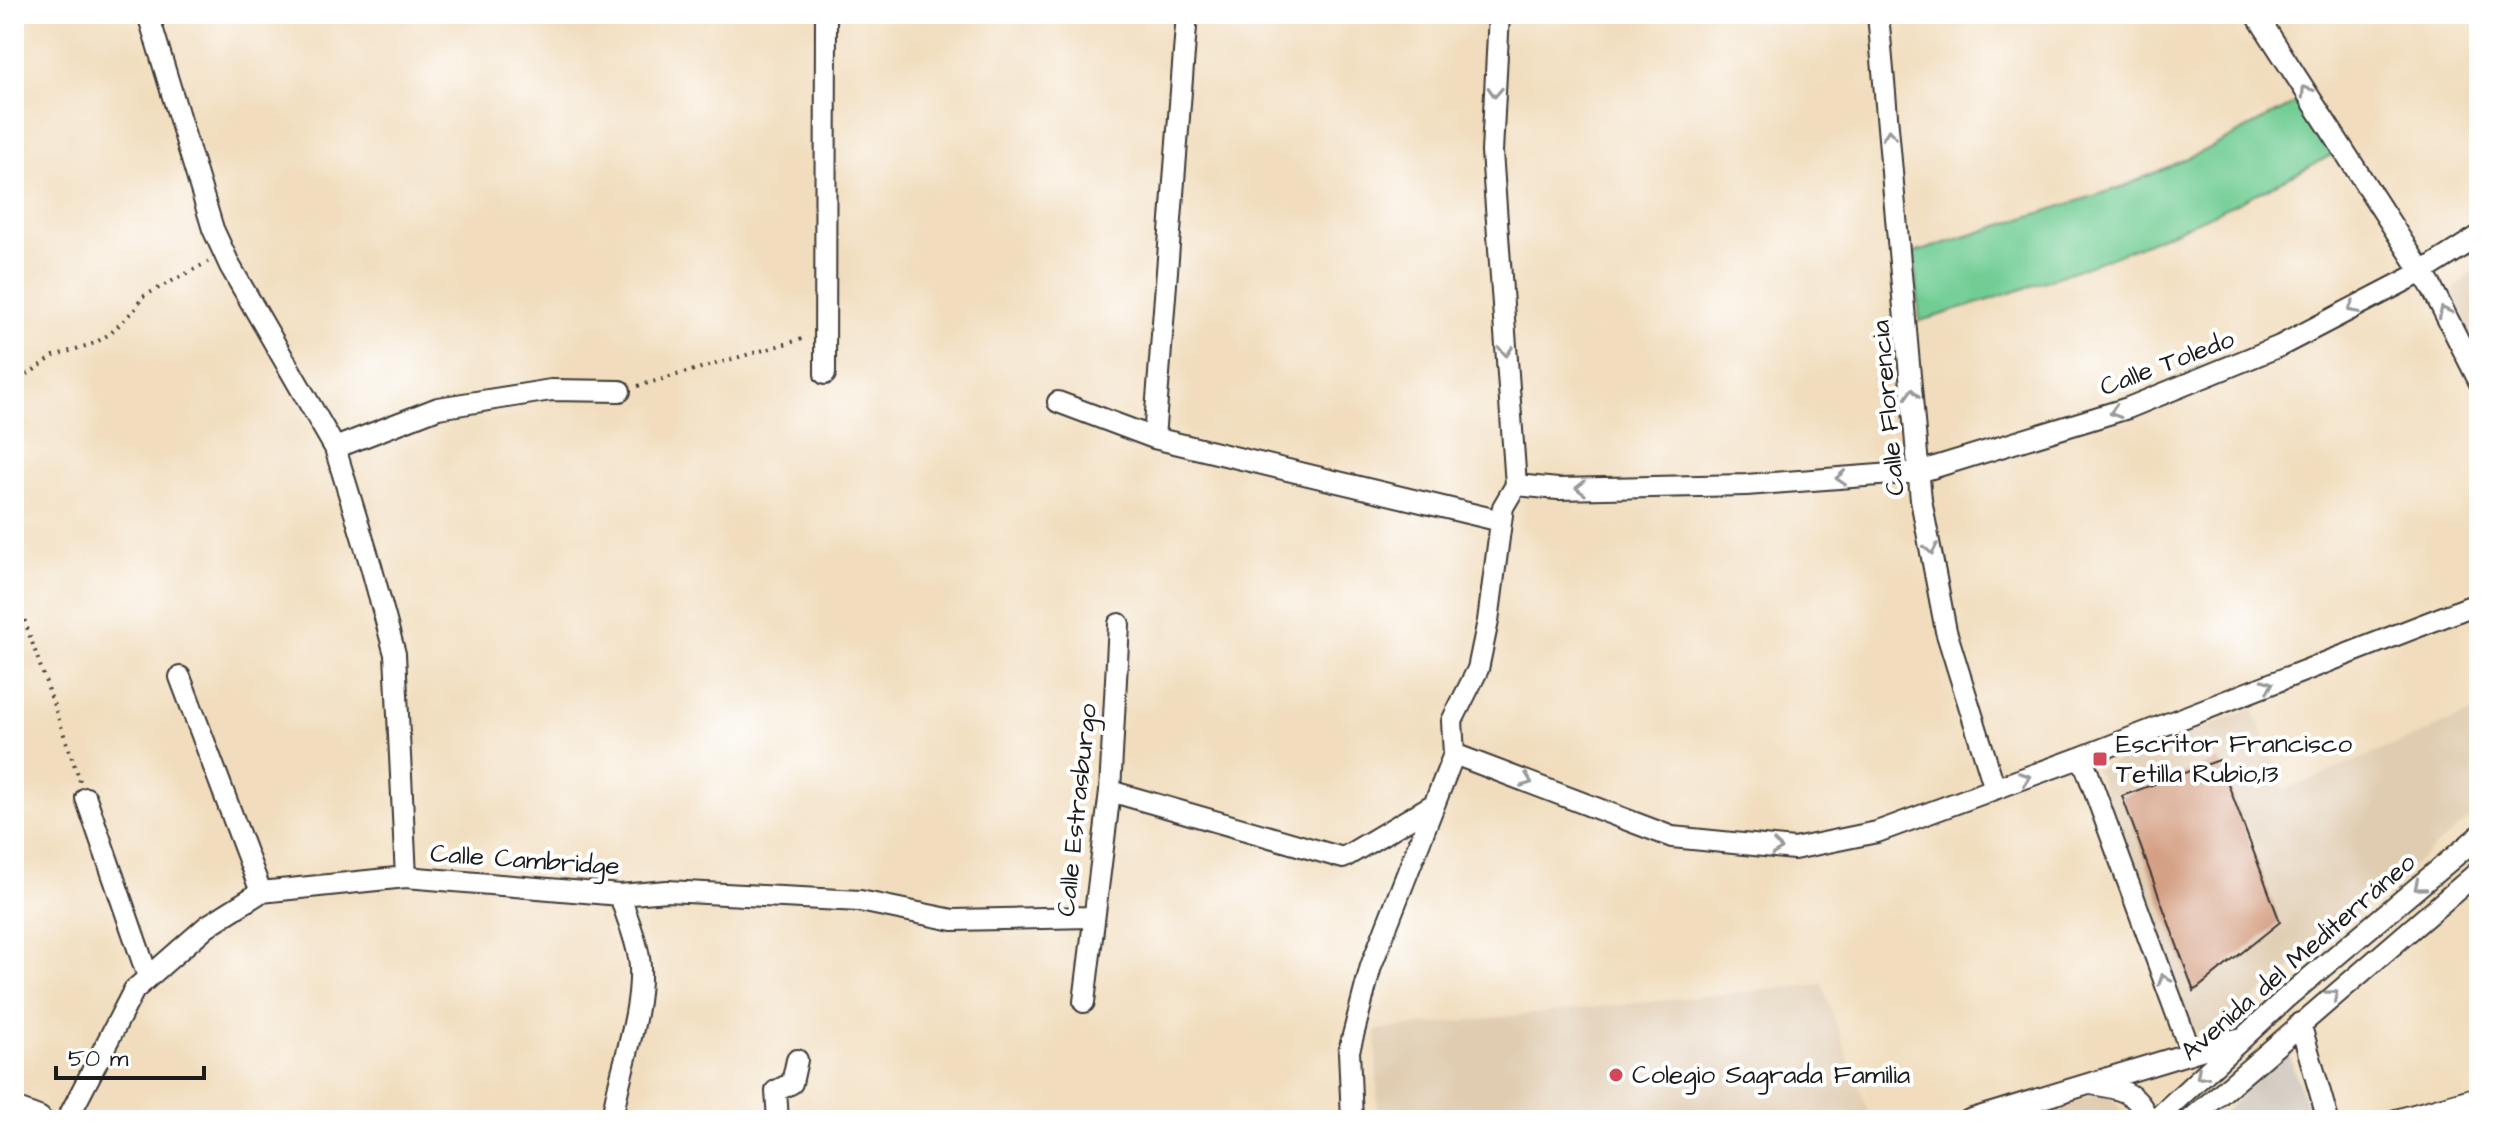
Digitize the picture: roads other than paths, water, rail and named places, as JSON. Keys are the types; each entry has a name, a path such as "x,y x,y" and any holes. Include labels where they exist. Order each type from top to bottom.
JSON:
{"main road":[{"path":"14,1111 38,1120"}],"street":[{"path":"148,14 213,229 230,266 335,448 395,654 406,877"},
{"path":"825,374 826,14"},
{"path":"1154,438 1187,14"},
{"path":"1352,1120 1349,1051 1371,966 1454,754 1452,721 1478,669 1488,621 1503,507 1516,485 1492,152 1499,14"},
{"name":"Calle Florencia","path":"1878,14 1919,472 1946,631 1995,789"},
{"path":"2256,14 2422,272 2479,381"},
{"name":"Calle Toledo","path":"1516,485 1558,489 1746,485 1919,472 2128,408 2280,346 2422,272 2479,236"},
{"path":"335,448 438,408 551,390 620,391"},
{"path":"1058,402 1154,438 1501,521"},
{"path":"1454,754 1672,837 1794,849 1877,832 2082,757 2479,603"},
{"name":"Calle Estrasburgo","path":"1084,1002 1091,917 1110,791 1119,624"},
{"path":"180,677 261,892"},
{"path":"2082,757 2191,1053"},
{"path":"1110,791 1343,858 1434,804"},
{"path":"86,798 148,977"},
{"name":"Avenida del Mediterráneo","path":"2155,1120 2242,1037 2479,836"},
{"name":"Avenida del Mediterráneo","path":"2190,1120 2479,871"},
{"name":"Calle Cambridge","path":"67,1120 121,1009 148,977 207,926 261,892 406,877 620,895 667,891 860,901 953,920 1091,917"},
{"path":"612,1120 618,1079 634,1020 640,965 620,895"},
{"path":"2300,1023 2328,1120"},
{"path":"1969,1120 2242,1037"},
{"path":"778,1120 776,1091 792,1083 797,1060"},
{"path":"2083,1083 2126,1090 2143,1105 2148,1120"},
{"path":"2396,1120 2479,1097"}],"place":[{"name":"Escritor Francisco Tetilla Rubio,13","path":"2100,759"},
{"name":"Colegio Sagrada Familia","path":"1616,1075"}]}
